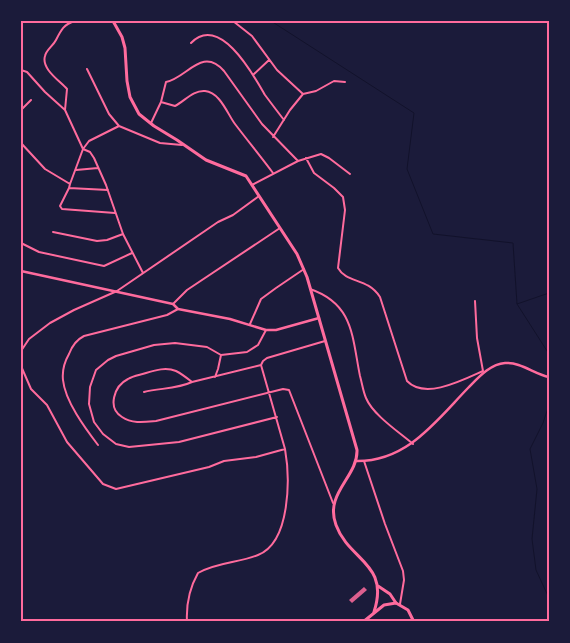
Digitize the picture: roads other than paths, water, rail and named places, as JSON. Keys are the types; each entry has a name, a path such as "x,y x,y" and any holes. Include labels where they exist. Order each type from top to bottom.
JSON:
{"main road":[{"path":"113,21 122,37 130,97 139,114 212,164 242,174 252,185 295,250 304,269 356,441 356,461 339,490 334,505 334,517 340,534 369,566 378,586 378,599 374,612"},
{"path":"378,586 390,594 398,604 408,610 414,622"},
{"path":"363,622 384,605 398,604"}],"street":[{"path":"65,110 67,89 49,71 44,57 63,26 75,21"},
{"path":"94,21 103,21"},
{"path":"234,21 252,36 269,60 303,94"},
{"path":"191,43 201,37 208,36 221,40 238,54 254,74 266,97 284,120"},
{"path":"254,74 269,60"},
{"path":"151,124 161,102 166,82 176,79 198,63 213,63 224,71 273,137 298,161"},
{"path":"87,69 109,114 119,126 160,143 185,145"},
{"path":"21,70 27,72 65,110 83,149 91,153 108,190 123,234 143,273"},
{"path":"273,137 303,94 316,91 334,81 345,82"},
{"path":"161,102 175,106 193,94 204,91 210,92 222,103 235,124 273,174"},
{"path":"21,110 31,100"},
{"path":"115,213 62,208 60,206 69,188 83,149 89,141 119,126"},
{"path":"21,143 45,169 70,184"},
{"path":"252,185 298,161 316,155 324,155 350,174"},
{"path":"306,158 314,173 343,197 345,210 338,268 346,276 372,287 380,297 407,382 418,389 431,390 484,372 500,364 508,363 523,366 549,377"},
{"path":"75,170 98,168"},
{"path":"69,188 108,190"},
{"path":"21,351 29,339 50,323 117,291 259,196"},
{"path":"173,304 187,290 280,228"},
{"path":"53,232 97,241 107,240 123,234"},
{"path":"21,243 39,252 104,266 132,253"},
{"path":"250,325 261,299 304,269"},
{"path":"21,271 173,304 178,309 224,318 266,330 276,330 319,318"},
{"path":"310,289 325,295 344,311 350,325 366,399 374,410 413,444"},
{"path":"475,302 477,338 484,372"},
{"path":"98,445 80,419 64,387 62,378 64,369 74,344 84,336 167,315 178,309"},
{"path":"266,330 258,346 247,352 221,355 207,347 175,343 154,345 108,360 96,370 89,400 94,422 107,438 116,444 125,446 139,447 179,442 277,417"},
{"path":"187,622 186,610 190,590 198,573 229,562 258,556 266,551 274,542 280,530 286,503 288,477 285,448 262,365 263,361 267,358 325,341"},
{"path":"214,377 221,355"},
{"path":"144,392 181,386 262,365"},
{"path":"21,366 31,389 47,405 64,437 97,478 109,488 125,487 209,467 224,461 256,457 285,448"},
{"path":"192,382 178,372 163,369 128,379 122,383 114,395 114,408 117,413 128,420 136,422 156,421 286,389 291,393 334,505"},
{"path":"356,461 388,456 413,444 484,372"},
{"path":"364,461 403,571 404,580 398,604"}],"waterway":[{"path":"271,21 414,113 407,169 433,234 513,243 517,304 549,293"},
{"path":"517,304 549,354"},
{"path":"549,405 543,423 530,449 537,489 532,539 536,570 549,598"}]}
